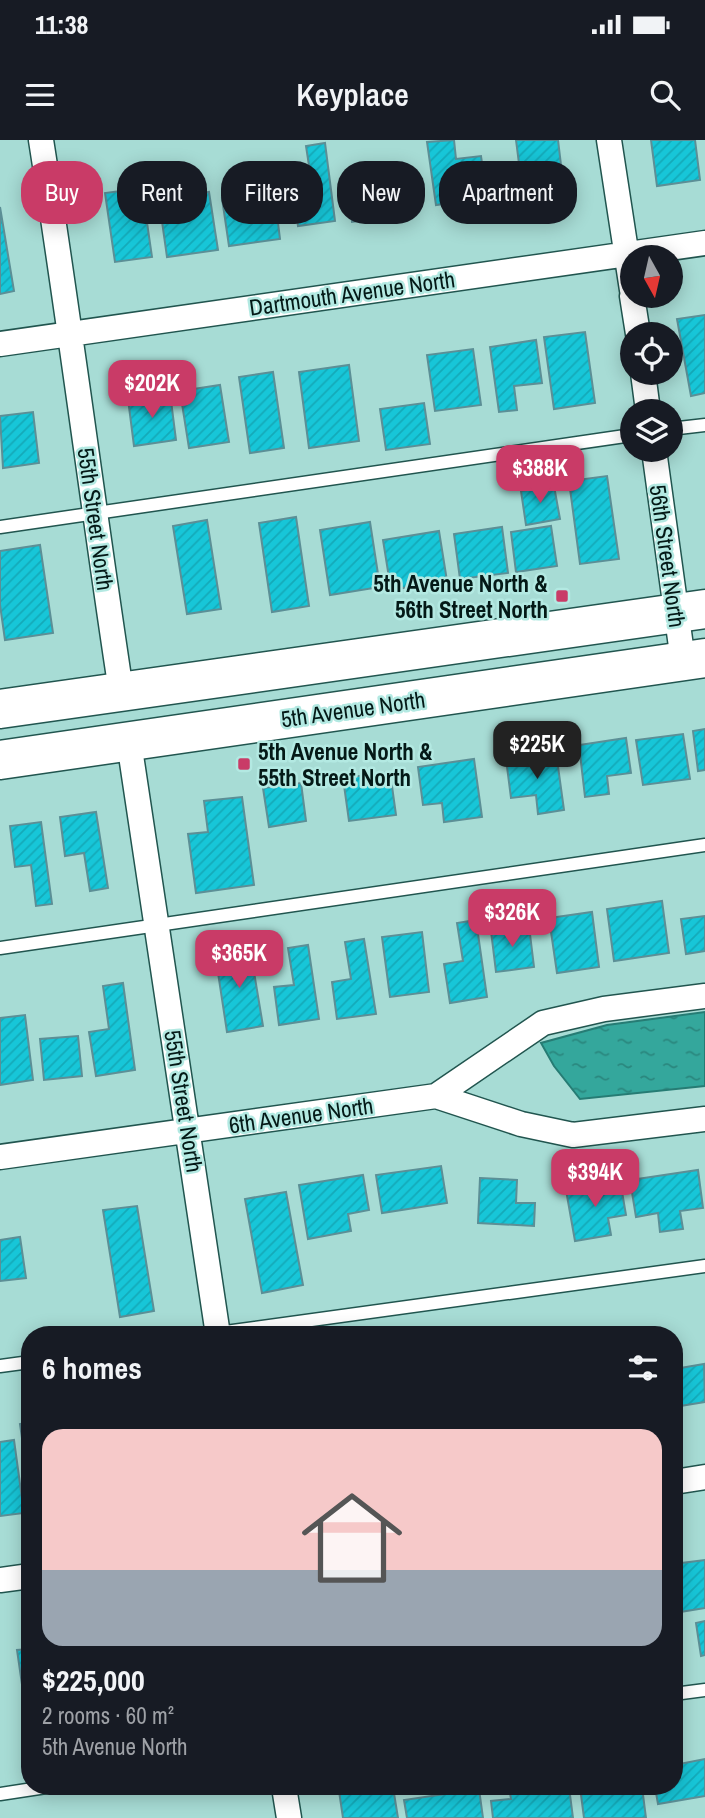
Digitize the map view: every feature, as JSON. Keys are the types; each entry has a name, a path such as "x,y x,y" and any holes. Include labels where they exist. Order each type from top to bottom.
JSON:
{"main road":[{"path":"0,709 691,611"},
{"name":"5th Avenue North","path":"0,760 694,660"}],"street":[{"name":"55th Street North","path":"40,140 71,334 121,691"},
{"path":"609,140 626,245"},
{"name":"Dartmouth Avenue North","path":"683,246 705,243"},
{"name":"Dartmouth Avenue North","path":"0,344 620,255"},
{"name":"56th Street North","path":"657,462 691,611 694,660"},
{"name":"55th Street North","path":"129,742 188,1130 212,1326"},
{"name":"6th Avenue North","path":"436,1096 543,1023 604,1009 705,996"},
{"name":"6th Avenue North","path":"0,1157 436,1096 521,1124 573,1135 705,1119"},
{"path":"683,1481 705,1477"},
{"path":"0,1580 21,1577"},
{"path":"285,1795 289,1818"}],"lane":[{"path":"683,428 705,425"},
{"path":"0,527 620,437"},
{"path":"0,948 705,845"},
{"path":"271,1326 705,1266"},
{"path":"0,1366 21,1363"},
{"path":"683,1693 705,1690"},
{"path":"0,1794 21,1791"}],"water":[{"path":"705,1012 705,1086 580,1099 554,1066 541,1043 607,1025"}],"building":[{"path":"454,140 456,159 481,156 482,161 439,161 439,205 436,205 427,142"},
{"path":"516,140 558,140 561,161 519,161"},
{"path":"651,140 695,140 700,180 657,186"},
{"path":"325,143 335,221 323,223 323,161 308,161 306,146"},
{"path":"117,191 117,224 147,224 152,257 115,262 105,193"},
{"path":"207,192 218,250 167,257 162,224 207,224"},
{"path":"0,207 14,291 0,294"},
{"path":"226,224 278,224 280,239 229,246"},
{"path":"705,315 705,393 691,396 683,352 683,322 678,322 677,319"},
{"path":"585,332 595,403 554,409 544,337"},
{"path":"536,340 542,383 514,386 517,410 499,412 490,347"},
{"path":"473,349 481,405 435,411 427,355"},
{"path":"349,365 359,441 309,448 299,372"},
{"path":"273,372 284,448 250,453 239,377"},
{"path":"220,385 229,442 189,448 180,391"},
{"path":"170,393 176,440 134,446 128,399"},
{"path":"424,403 430,444 386,450 380,409"},
{"path":"33,412 39,463 3,468 0,416"},
{"path":"607,476 619,559 580,564 569,481"},
{"path":"554,486 560,519 526,525 521,491"},
{"path":"296,517 309,606 272,612 259,523"},
{"path":"207,520 221,609 187,614 173,526"},
{"path":"370,522 380,587 330,595 320,530"},
{"path":"551,526 557,566 516,572 511,532"},
{"path":"502,527 508,573 460,579 454,534"},
{"path":"439,531 447,581 391,590 383,540"},
{"path":"40,545 53,633 5,640 0,605 0,551"},
{"path":"705,729 705,770 698,771 693,731"},
{"path":"683,734 690,779 643,785 636,740"},
{"path":"626,738 631,773 607,776 609,794 585,797 579,745"},
{"path":"556,752 564,810 538,814 536,795 511,798 506,759"},
{"path":"474,759 482,817 444,822 442,803 423,805 418,767"},
{"path":"390,772 396,815 349,821 343,778"},
{"path":"301,783 306,821 269,827 263,788"},
{"path":"242,797 254,885 196,893 188,834 208,832 204,801"},
{"path":"96,812 108,888 90,891 84,853 65,856 60,817"},
{"path":"41,822 52,904 36,906 31,865 15,867 10,826"},
{"path":"662,901 669,953 614,961 607,909"},
{"path":"592,912 599,967 557,973 549,918"},
{"path":"705,916 705,951 686,954 681,919"},
{"path":"476,920 487,997 450,1003 444,964 463,961 457,923"},
{"path":"529,926 534,967 496,972 491,931"},
{"path":"422,932 429,992 390,997 382,937"},
{"path":"364,939 376,1014 337,1019 332,982 351,979 345,942"},
{"path":"308,945 319,1019 279,1025 274,987 294,985 288,948"},
{"path":"250,948 263,1026 227,1032 215,953"},
{"path":"123,983 135,1070 96,1076 89,1032 109,1029 103,986"},
{"path":"25,1015 33,1080 0,1085 0,1018"},
{"path":"78,1036 82,1076 44,1080 40,1039"},
{"path":"441,1166 447,1203 382,1213 376,1175"},
{"path":"698,1170 703,1208 680,1211 683,1229 660,1232 658,1213 636,1217 630,1180"},
{"path":"363,1175 369,1210 348,1214 351,1231 308,1239 299,1185"},
{"path":"480,1178 517,1180 516,1203 535,1203 534,1226 478,1223"},
{"path":"620,1180 626,1215 608,1218 611,1235 575,1241 566,1190"},
{"path":"286,1192 303,1285 262,1293 245,1199"},
{"path":"137,1206 154,1311 120,1317 103,1210"},
{"path":"20,1237 26,1278 0,1281 0,1240"},
{"path":"704,1364 705,1402 683,1406 683,1368"},
{"path":"14,1440 21,1491 21,1513 0,1516 0,1442"},
{"path":"705,1560 705,1608 683,1612 683,1563"},
{"path":"705,1621 705,1655 701,1656 696,1623"},
{"path":"17,1650 21,1650 21,1678"},
{"path":"705,1759 705,1796 658,1804 656,1795 683,1795 683,1763"},
{"path":"340,1795 394,1795 398,1818 343,1818"},
{"path":"438,1795 480,1795 483,1818 407,1818 404,1800"},
{"path":"510,1795 570,1795 573,1818 493,1818 491,1801 511,1799"},
{"path":"581,1795 643,1795 646,1818 584,1818"}],"place":[{"name":"5th Avenue North & 56th Street North","path":"562,596"},
{"name":"5th Avenue North & 55th Street North","path":"244,764"}]}
